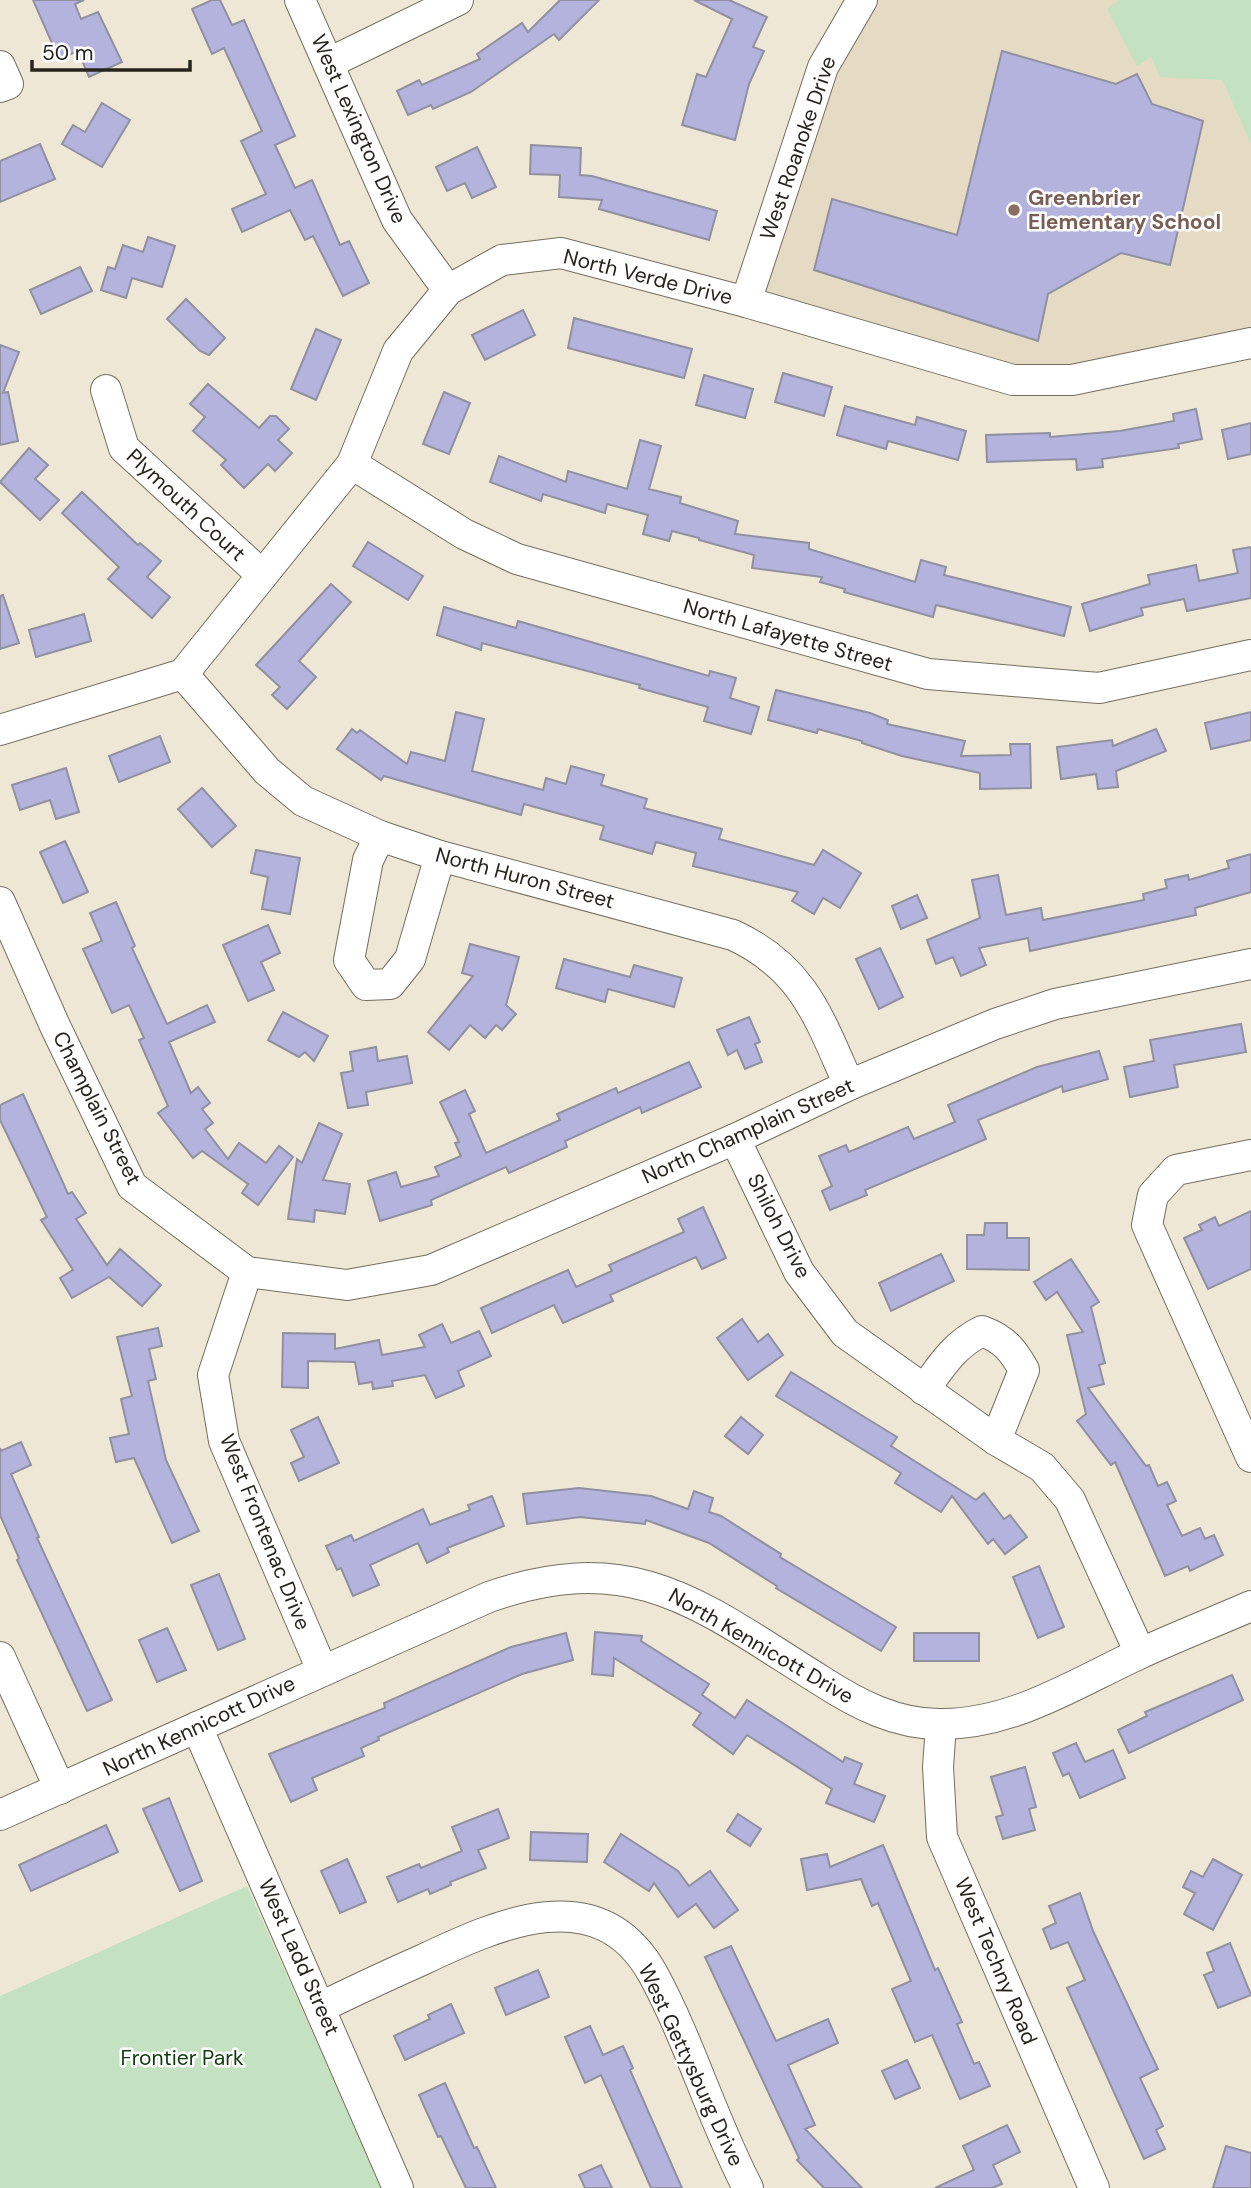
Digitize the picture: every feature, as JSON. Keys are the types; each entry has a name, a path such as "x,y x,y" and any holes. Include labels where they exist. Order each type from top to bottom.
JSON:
{"street":[{"name":"West Lexington Drive","path":"300,0 397,220 447,290"},
{"path":"329,63 458,0"},
{"name":"West Roanoke Drive","path":"746,302 822,67 862,0"},
{"name":"North Verde Drive","path":"183,674 352,464 398,351 447,290 502,260 561,253 746,302 1013,380 1072,380 1251,343"},
{"name":"Plymouth Court","path":"106,390 124,448 261,575"},
{"name":"North Lafayette Street","path":"352,464 464,534 517,559 928,674 1099,688 1251,656"},
{"path":"0,730 183,674"},
{"name":"North Huron Street","path":"183,674 267,771 303,801 380,836 440,856 733,935 754,944 776,959 802,986 813,1004 849,1085"},
{"path":"380,836 368,860 349,960 366,985 390,984 410,959 440,856"},
{"name":"Champlain Street","path":"0,902 54,1026 132,1186 247,1272"},
{"name":"North Champlain Street","path":"247,1272 347,1285 431,1270 735,1139 849,1085 956,1039 1055,1004 1251,964"},
{"name":"Shiloh Drive","path":"735,1139 799,1272 845,1333 996,1440 1042,1468 1070,1500 1140,1653"},
{"path":"1251,1155 1176,1170 1153,1195 1147,1225 1251,1457"},
{"name":"West Frontenac Drive","path":"247,1272 213,1375 224,1441 322,1670"},
{"path":"924,1390 953,1348 982,1331 1000,1338 1014,1352 1024,1370 996,1440"},
{"name":"North Kennicott Drive","path":"0,1815 322,1670 521,1586 573,1577 610,1577 651,1585 677,1595 874,1711 941,1725 990,1719 1035,1704 1140,1653 1251,1606"},
{"path":"0,1657 60,1789"},
{"name":"West Techny Road","path":"941,1725 938,1768 942,1837 1094,2188"},
{"name":"West Ladd Street","path":"197,1727 398,2188"},
{"name":"West Gettysburg Drive","path":"321,2007 506,1923 555,1915 583,1919 606,1928 628,1941 652,1973 748,2188"}],"shaded area":[{"name":"Greenbrier Elementary School","path":"862,0 1179,0 1222,80 1251,144 1251,343 1072,380 746,302"}],"green space":[{"path":"1119,0 1251,0 1251,144 1222,80 1160,77 1151,57 1137,66 1107,9"},
{"name":"Frontier Park","path":"247,1886 382,2188 0,2188 0,1996"}],"building":[{"path":"33,0 84,0 75,4 81,19 98,12 122,62 89,77 78,51 59,59"},
{"path":"212,0 220,0 232,25 244,20 295,136 275,145 295,188 312,180 340,245 349,241 369,283 343,296 313,236 305,240 290,210 242,232 232,209 266,194 241,141 262,131 224,48 212,54 192,9"},
{"path":"560,0 599,0 559,40 554,34 471,92 433,109 431,105 408,115 397,91 419,80 422,85 480,59 477,54 522,23 528,32"},
{"path":"694,0 729,0 767,17 753,47 764,51 749,84 735,140 682,125 697,74 706,77 732,19"},
{"path":"1002,51 1116,84 1137,74 1152,104 1203,121 1170,265 1121,253 1048,294 1038,341 814,270 832,199 957,235"},
{"path":"102,103 130,120 102,167 62,144 73,125 85,132"},
{"path":"40,144 55,179 0,202 0,161"},
{"path":"531,145 581,148 580,175 717,211 709,240 599,209 602,200 559,197 560,175 530,174"},
{"path":"477,147 496,187 472,198 465,183 447,191 436,167"},
{"path":"148,237 175,246 162,287 132,278 126,298 101,290 108,267 115,269 123,245 143,252"},
{"path":"80,267 92,291 41,314 30,290"},
{"path":"186,299 225,338 209,355 200,351 167,319"},
{"path":"523,310 535,335 485,360 472,335"},
{"path":"574,318 692,349 684,378 568,348"},
{"path":"316,329 341,340 316,400 291,389"},
{"path":"0,345 19,352 3,393 8,392 18,441 0,445"},
{"path":"783,373 832,387 824,416 775,402"},
{"path":"704,375 753,389 745,418 696,405"},
{"path":"208,384 259,428 270,416 276,416 289,429 278,440 292,453 275,471 268,464 244,488 221,465 226,460 193,431 205,417 190,404"},
{"path":"444,392 470,403 449,454 423,444"},
{"path":"845,406 915,425 917,417 966,431 958,460 888,441 886,449 837,435"},
{"path":"1196,409 1202,439 1178,444 1179,448 1102,459 1103,467 1077,470 1076,459 987,462 986,435 1050,433 1050,437 1120,431 1174,421 1173,414"},
{"path":"1251,423 1251,454 1228,459 1222,430"},
{"path":"640,440 661,446 649,489 681,497 680,503 738,521 735,534 809,543 809,549 915,582 921,560 946,567 944,575 1071,607 1064,636 936,605 933,617 844,592 845,589 820,582 822,577 752,568 754,555 699,538 672,531 669,541 643,534 648,515 607,504 605,513 543,494 541,501 490,482 499,456 566,482 568,471 627,489"},
{"path":"29,448 48,465 35,479 59,500 40,520 0,482"},
{"path":"82,492 138,545 140,543 161,561 147,577 170,597 152,618 108,579 119,567 62,513"},
{"path":"368,542 423,576 408,600 353,566"},
{"path":"1251,547 1251,598 1187,611 1184,599 1141,608 1143,615 1090,631 1082,604 1150,584 1148,575 1196,565 1199,581 1238,573 1233,550"},
{"path":"331,584 351,602 299,661 316,677 287,709 272,695 280,687 256,665"},
{"path":"3,595 19,643 0,649 0,596"},
{"path":"444,607 516,628 518,621 709,676 710,671 736,678 730,698 759,707 751,734 704,721 708,707 639,688 640,685 482,643 481,650 437,635"},
{"path":"84,614 91,641 36,657 29,630"},
{"path":"776,690 870,713 888,720 887,724 965,741 961,756 1011,755 1010,744 1030,744 1031,788 980,789 980,773 902,756 818,729 817,733 768,720"},
{"path":"456,712 484,719 472,771 543,790 546,778 566,784 571,766 604,775 601,785 647,799 644,808 722,829 719,839 814,865 823,850 861,873 840,908 823,898 814,914 792,901 798,892 693,866 696,853 656,842 652,854 600,839 604,826 524,804 521,815 384,776 381,780 337,749 352,729 357,733 360,730 407,764 411,752 445,761"},
{"path":"1251,712 1251,740 1211,749 1205,723"},
{"path":"1156,729 1166,751 1116,771 1118,787 1098,789 1096,774 1061,779 1057,747 1112,740 1113,746"},
{"path":"160,736 170,762 119,782 109,756"},
{"path":"66,768 79,812 56,819 50,800 20,810 12,785"},
{"path":"202,788 236,826 212,847 178,809"},
{"path":"65,841 88,892 63,903 40,852"},
{"path":"256,850 300,858 290,914 262,909 268,877 251,873"},
{"path":"1251,854 1251,892 1195,908 1196,915 1030,951 1028,938 979,948 986,965 961,976 953,957 936,964 927,940 980,918 972,880 998,875 1006,915 1041,908 1043,920 1144,900 1143,894 1167,888 1165,880 1188,875 1189,880 1229,868 1227,861"},
{"path":"917,895 927,918 901,929 892,906"},
{"path":"116,902 135,946 132,948 167,1024 207,1005 215,1022 169,1042 191,1093 198,1087 210,1103 202,1109 213,1123 205,1129 228,1159 239,1143 266,1163 279,1146 293,1157 258,1205 242,1193 248,1184 202,1151 193,1158 158,1113 168,1106 139,1040 144,1038 129,1005 112,1013 83,949 102,941 90,913"},
{"path":"268,925 280,953 261,962 274,990 248,1001 223,945"},
{"path":"470,944 519,957 506,1005 516,1014 502,1030 496,1025 485,1038 470,1025 449,1050 428,1032 473,976 462,973"},
{"path":"880,948 903,997 879,1009 856,959"},
{"path":"564,959 630,977 634,965 682,978 674,1007 608,989 605,1002 556,988"},
{"path":"283,1012 328,1036 314,1061 305,1052 299,1057 268,1040"},
{"path":"749,1017 760,1042 755,1044 762,1062 745,1069 737,1050 728,1055 717,1030"},
{"path":"1241,1024 1246,1052 1174,1065 1178,1087 1130,1097 1124,1067 1154,1061 1150,1040"},
{"path":"376,1047 378,1061 407,1056 412,1083 366,1092 368,1105 348,1108 341,1073 353,1071 350,1052"},
{"path":"1099,1051 1108,1079 1063,1092 1062,1086 978,1120 986,1139 865,1190 867,1195 830,1210 822,1191 832,1186 819,1156 846,1145 849,1152 908,1127 914,1139 955,1122 948,1105 1037,1067"},
{"path":"689,1062 701,1087 642,1113 640,1107 565,1141 567,1147 509,1173 506,1167 431,1200 432,1205 380,1221 368,1181 396,1172 401,1187 439,1176 435,1167 461,1156 455,1143 459,1142 440,1102 465,1090 475,1111 469,1114 486,1153 560,1120 557,1114 616,1088 618,1093"},
{"path":"23,1094 68,1194 72,1192 86,1213 76,1219 107,1265 120,1249 161,1285 142,1306 109,1277 72,1298 60,1278 73,1270 41,1220 47,1217 0,1120 0,1105"},
{"path":"319,1123 342,1134 323,1180 350,1184 345,1214 315,1210 314,1222 288,1219 297,1159 302,1163"},
{"path":"703,1207 726,1258 702,1269 696,1257 610,1295 613,1301 563,1323 554,1305 492,1333 481,1308 568,1270 576,1287 612,1271 609,1265 684,1232 678,1219"},
{"path":"1251,1211 1251,1269 1208,1289 1184,1238 1202,1230 1199,1225 1215,1217 1219,1226"},
{"path":"985,1223 1007,1223 1007,1238 1029,1238 1029,1270 967,1269 967,1235 984,1235"},
{"path":"941,1254 954,1281 891,1311 879,1283"},
{"path":"1071,1259 1099,1302 1091,1307 1105,1363 1099,1365 1104,1384 1088,1388 1146,1466 1149,1465 1158,1486 1167,1482 1176,1501 1167,1505 1182,1536 1200,1528 1205,1539 1214,1535 1223,1555 1190,1571 1188,1566 1165,1576 1115,1462 1111,1465 1077,1421 1086,1414 1067,1335 1083,1332 1057,1292 1046,1300 1034,1282"},
{"path":"742,1319 758,1342 768,1334 783,1355 748,1380 717,1338"},
{"path":"442,1324 451,1343 479,1331 491,1356 458,1371 464,1386 436,1398 425,1375 392,1381 393,1386 373,1389 372,1382 359,1384 355,1362 308,1361 308,1388 282,1387 283,1333 335,1334 335,1349 379,1340 382,1355 425,1347 419,1335"},
{"path":"158,1328 162,1346 149,1349 156,1379 148,1381 166,1460 199,1531 172,1543 134,1458 116,1462 110,1438 129,1434 121,1399 132,1396 117,1337"},
{"path":"791,1372 897,1437 891,1446 976,1500 984,1493 1004,1519 1010,1515 1027,1537 1005,1554 993,1539 988,1544 952,1496 941,1512 895,1483 901,1473 776,1396"},
{"path":"318,1417 339,1463 299,1481 291,1463 304,1457 291,1430"},
{"path":"741,1417 763,1435 748,1454 725,1436"},
{"path":"21,1442 31,1465 11,1474 39,1537 37,1538 112,1700 87,1711 17,1560 19,1558 0,1515 0,1448 1,1451"},
{"path":"579,1488 651,1496 688,1509 694,1491 713,1498 709,1512 721,1516 781,1554 780,1557 896,1627 881,1651 776,1588 777,1586 709,1543 646,1520 645,1524 580,1517 527,1524 523,1494"},
{"path":"492,1496 504,1526 447,1548 449,1552 427,1563 418,1543 370,1565 379,1585 353,1596 341,1568 337,1570 326,1546 351,1535 354,1541 423,1509 430,1525 470,1510 468,1505"},
{"path":"1039,1566 1064,1627 1038,1638 1013,1577"},
{"path":"219,1574 245,1639 218,1650 191,1585"},
{"path":"167,1628 186,1670 157,1682 139,1640"},
{"path":"595,1632 642,1636 641,1641 709,1684 702,1695 735,1718 747,1700 843,1762 845,1757 862,1764 854,1784 885,1796 874,1822 826,1803 832,1789 747,1735 733,1754 693,1725 701,1713 614,1658 613,1676 592,1674"},
{"path":"566,1633 573,1660 522,1674 378,1737 379,1740 361,1748 364,1756 312,1778 317,1790 291,1802 269,1754 385,1708 384,1703 511,1647"},
{"path":"914,1633 979,1633 979,1661 914,1661"},
{"path":"1232,1675 1243,1700 1129,1753 1118,1730 1147,1716 1145,1712"},
{"path":"1076,1743 1085,1762 1113,1750 1125,1778 1080,1798 1069,1773 1063,1776 1053,1753"},
{"path":"1025,1767 1036,1807 1029,1809 1035,1830 1003,1839 996,1817 1003,1815 991,1777"},
{"path":"169,1798 202,1881 180,1891 143,1809"},
{"path":"498,1809 509,1838 478,1850 486,1868 450,1882 451,1885 430,1894 428,1889 398,1902 387,1877 419,1864 421,1868 462,1851 452,1827"},
{"path":"738,1814 761,1829 750,1846 727,1831"},
{"path":"106,1825 118,1852 31,1891 19,1865"},
{"path":"531,1832 588,1834 587,1862 530,1860"},
{"path":"621,1834 678,1871 689,1886 710,1871 738,1910 714,1928 696,1904 678,1917 654,1883 649,1891 604,1862"},
{"path":"883,1845 935,1970 938,1968 962,2022 957,2024 974,2064 979,2062 990,2086 960,2099 932,2035 915,2042 892,1989 911,1981 878,1903 872,1906 861,1879 807,1890 801,1859 827,1854 830,1867"},
{"path":"347,1859 366,1902 340,1913 321,1871"},
{"path":"1213,1859 1242,1875 1213,1930 1184,1914 1195,1893 1183,1887 1191,1871 1203,1877"},
{"path":"1080,1893 1093,1931 1158,2069 1140,2078 1163,2126 1156,2130 1165,2149 1144,2159 1067,1988 1085,1980 1068,1942 1051,1949 1043,1929 1056,1923 1049,1906"},
{"path":"1230,1943 1251,1995 1218,2008 1204,1975 1214,1971 1207,1953"},
{"path":"731,1946 776,2041 828,2019 838,2043 788,2065 815,2125 805,2129 862,2188 824,2188 797,2160 799,2158 705,1957"},
{"path":"538,1970 549,1997 506,2015 495,1988"},
{"path":"451,2004 464,2033 405,2060 394,2036 430,2019 428,2015"},
{"path":"590,2026 603,2055 623,2046 633,2068 630,2070 682,2188 651,2188 601,2075 585,2083 565,2037"},
{"path":"907,2060 920,2088 895,2099 882,2071"},
{"path":"445,2083 474,2148 477,2147 496,2188 466,2188 441,2136 438,2137 419,2095"},
{"path":"1007,2125 1020,2152 993,2165 1002,2184 992,2188 935,2188 974,2170 963,2146"},
{"path":"1226,2146 1251,2153 1251,2188 1213,2188"},
{"path":"601,2165 612,2188 585,2188 579,2175"}],"place":[{"name":"Greenbrier Elementary School","path":"1014,210"}]}
